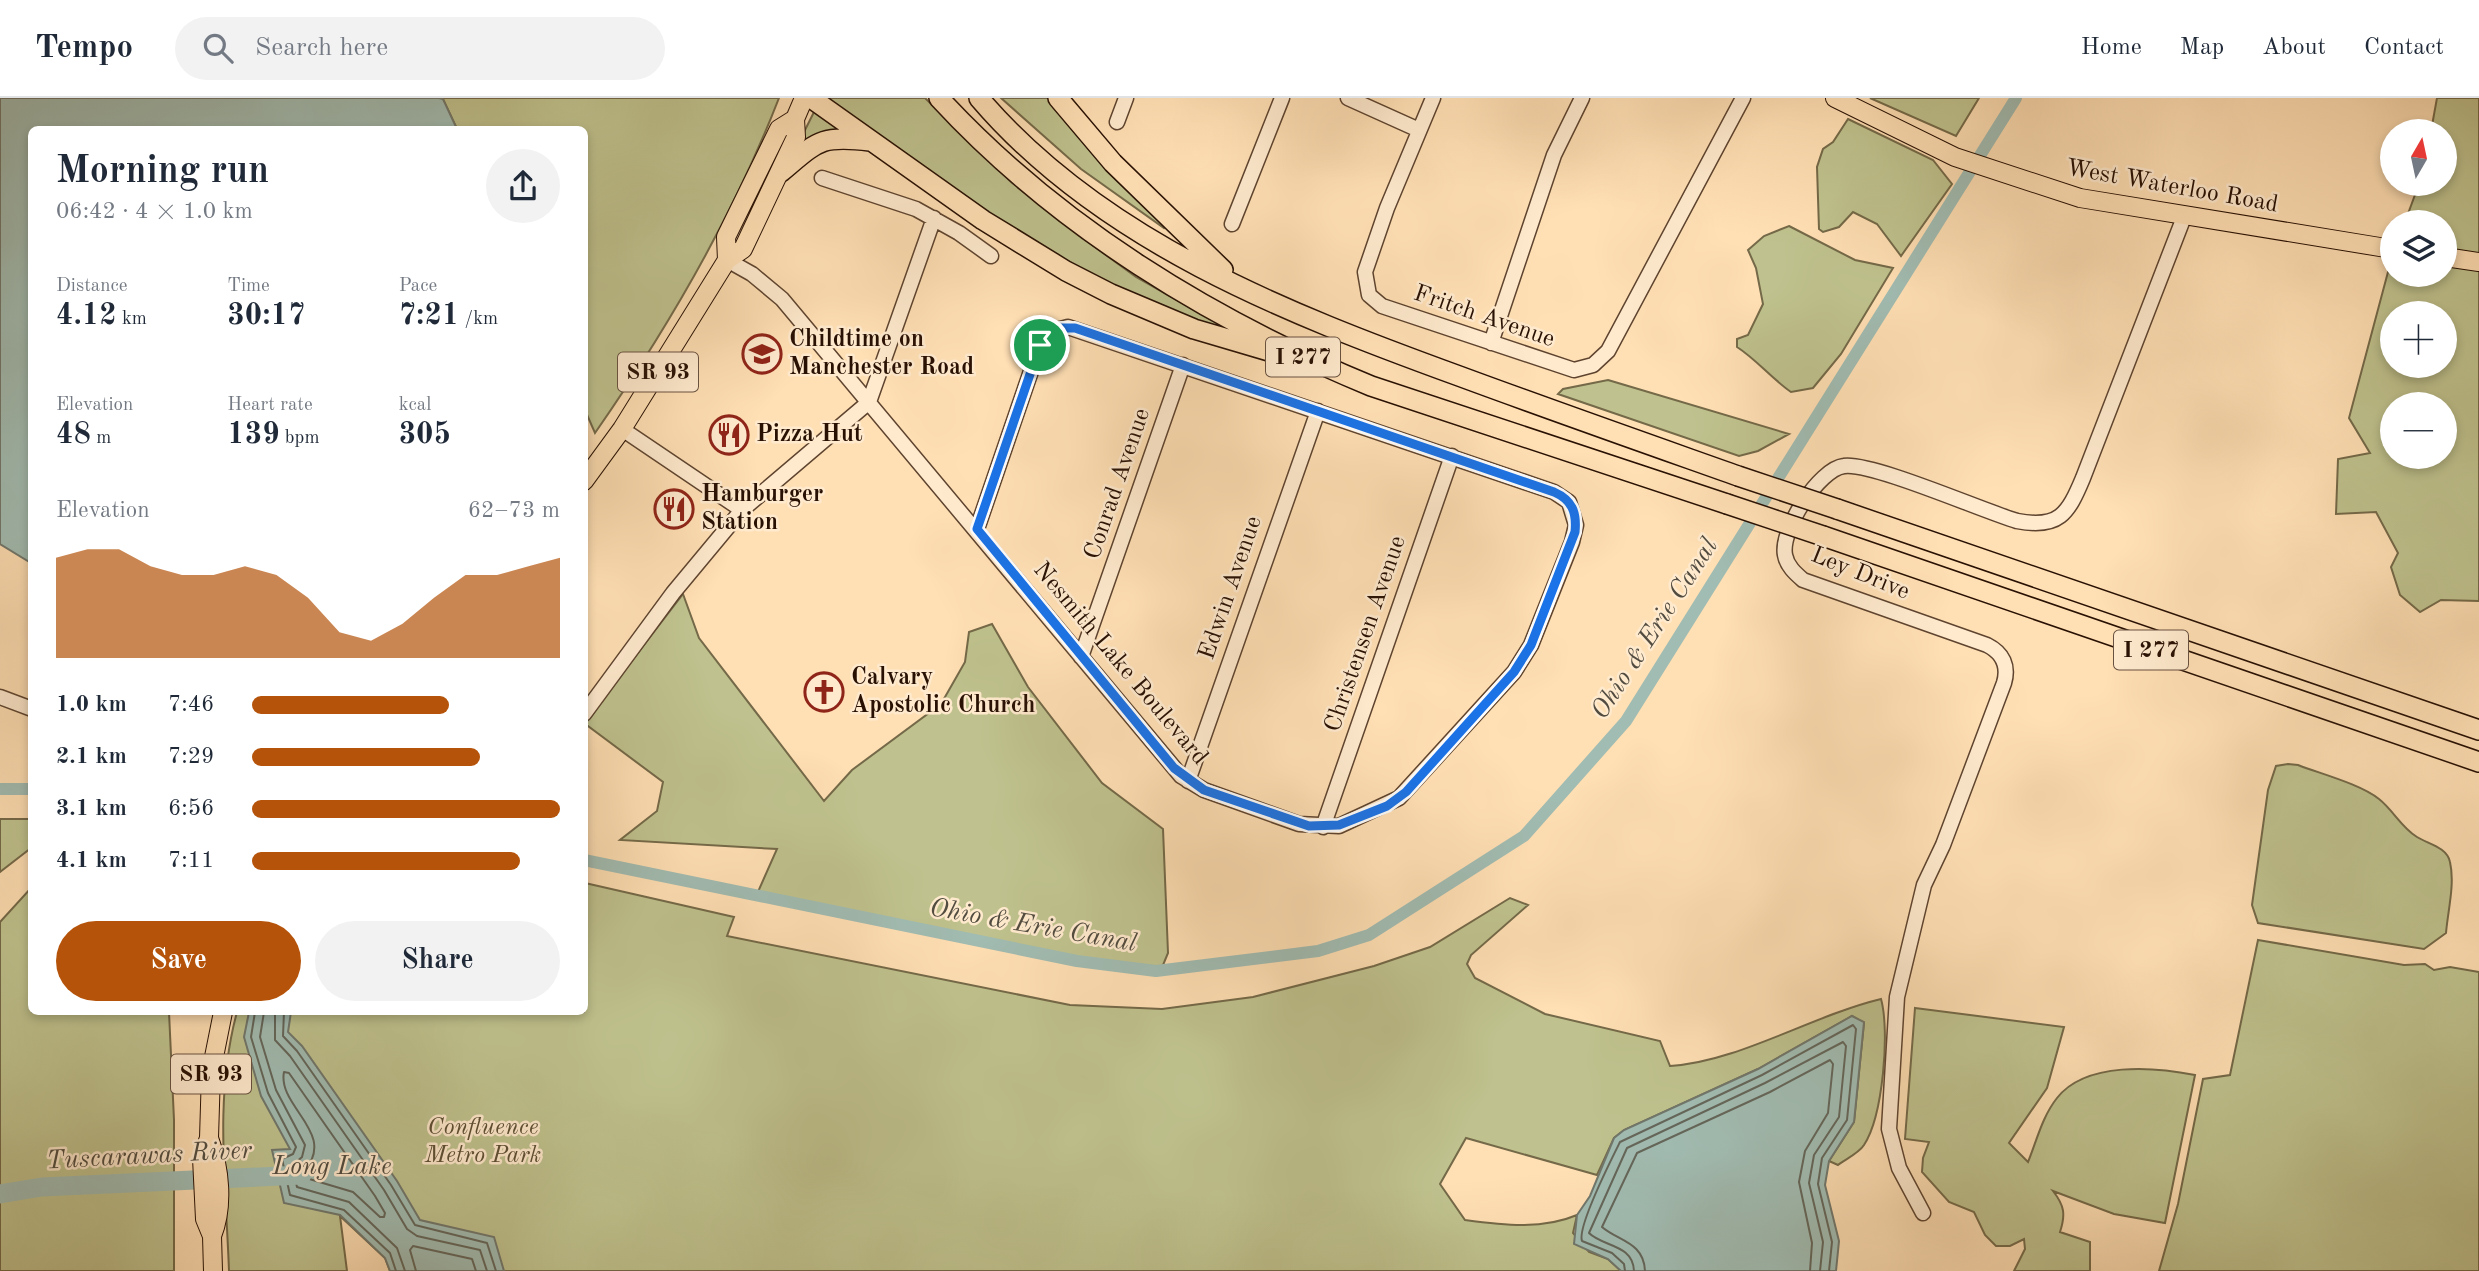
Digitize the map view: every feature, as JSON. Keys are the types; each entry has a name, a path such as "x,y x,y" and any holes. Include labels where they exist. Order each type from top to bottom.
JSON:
{"highway":[{"path":"811,98 1037,255 1111,294 1215,337 1323,367"},
{"name":"I 277","path":"939,98 1007,163 1113,247 1156,277 1222,315 1323,367 1371,387 1727,504 2479,762"},
{"name":"I 277","path":"979,98 1003,126 1089,201 1241,287 1349,337 1738,476 2479,730"},
{"path":"1058,98 1113,163 1241,287"},
{"path":"781,172 818,141 839,137 871,141"}],"main road":[{"name":"SR 93","path":"588,476 622,429 727,260 743,249 796,137 795,119 804,98"},
{"name":"West Waterloo Road","path":"1835,98 1955,157 1993,172 2080,198 2380,247"},
{"name":"SR 93","path":"727,260 726,237 779,129 795,119"},
{"path":"2457,259 2479,262"},
{"name":"SR 93","path":"213,1271 209,1158 211,1072 222,1015"}],"street":[{"path":"1117,122 1126,98"},
{"path":"1232,224 1282,98"},
{"path":"1348,98 1419,130 1433,98"},
{"path":"1491,343 1554,155 1582,98"},
{"name":"Fritch Avenue","path":"1419,130 1368,263 1364,279 1369,295 1376,303 1571,370 1593,365 1612,344 1743,98"},
{"path":"822,178 934,218 991,256"},
{"name":"Ley Drive","path":"1923,1213 1899,1168 1889,1129 1897,997 1924,884 1943,845 2004,683 2006,666 1999,653 1987,645 1803,580 1788,564 1785,541 1800,509 1816,485 1829,472 1846,465 1875,471 2018,521 2040,524 2061,516 2073,502 2185,217"},
{"path":"588,709 673,593 741,510 869,402 934,218"},
{"name":"Nesmith Lake Boulevard","path":"727,260 752,274 782,299 1188,781 1204,790 1289,821 1323,827 1349,822 1399,798 1514,672 1531,645 1575,532 1573,508 1563,496 1554,492 1452,456"},
{"path":"977,529 1040,345 1045,337 1059,328 1075,328 1452,456"},
{"name":"Conrad Avenue","path":"1081,657 1183,365"},
{"name":"Edwin Avenue","path":"1188,781 1318,411"},
{"path":"622,429 741,510"},
{"name":"Christensen Avenue","path":"1323,827 1452,456"},
{"path":"0,697 28,708"}],"green space":[{"path":"439,98 779,98 741,186 697,271 648,353 595,433 588,417 588,126 456,126 443,99"},
{"path":"827,98 925,98 1011,182 1136,277 1226,328 1225,332 1129,294 1040,248 967,200"},
{"path":"1001,98 1049,98 1166,225 1164,228 1081,169"},
{"path":"1870,98 1979,98 1956,136"},
{"path":"2437,98 2479,98 2479,601 2441,600 2420,612 2400,595 2391,567 2398,553 2376,512 2336,514 2338,459 2370,453 2349,418 2380,302 2380,378 2457,378 2457,301 2380,301 2384,287 2457,287 2457,210 2409,210 2415,196 2457,196 2457,119 2433,119"},
{"path":"816,108 847,129 798,144"},
{"path":"1848,119 1933,160 1952,184 1901,256 1877,224 1853,212 1839,227 1823,232 1819,229 1817,167 1823,149 1833,142"},
{"path":"1789,226 1855,260 1893,268 1841,354 1813,388 1791,392 1737,347 1737,339 1748,335 1763,304 1756,268 1748,250 1764,236"},
{"path":"1608,380 1789,434 1758,451 1739,456 1558,394 1563,389"},
{"path":"683,594 699,638 824,801 852,770 941,704 965,662 969,632 992,624 1028,687 1102,783 1163,829 1168,953 1161,970 1008,948 757,894 777,849 620,840 657,811 663,782 588,726 588,718"},
{"path":"2288,764 2340,780 2371,794 2384,803 2411,833 2445,853 2450,862 2452,879 2446,933 2424,949 2258,923 2252,905 2268,790 2276,766"},
{"path":"0,819 28,819 28,850 0,872"},
{"name":"Confluence Metro Park","path":"588,884 734,917 727,936 1070,1005 1162,1009 1253,997 1374,966 1430,947 1510,898 1528,905 1471,955 1467,964 1475,978 1545,1014 1660,1041 1670,1066 1696,1063 1748,1048 1828,1016 1881,999 1885,1031 1883,1073 1871,1132 1862,1148 1838,1165 1829,1161 1854,1122 1864,1023 1852,1016 1758,1069 1624,1130 1614,1138 1597,1175 1466,1138 1440,1184 1465,1220 1507,1225 1536,1224 1577,1215 1573,1233 1589,1252 1608,1259 1621,1271 390,1271 385,1258 340,1216 347,1271 229,1271 223,1141 230,1044 236,1015 588,1015"},
{"path":"28,891 28,1015 169,1015 174,1120 174,1271 0,1271 0,922"},
{"path":"2258,940 2404,965 2425,964 2434,970 2450,967 2479,972 2479,1271 2159,1271 2178,1204 2203,1079 2230,1075"},
{"path":"1915,1008 2064,1027 2047,1088 2009,1143 2028,1162 2052,1105 2070,1086 2085,1078 2103,1072 2141,1069 2195,1075 2165,1223 2114,1214 2053,1191 2063,1210 2060,1232 2090,1242 2090,1271 2014,1271 2025,1249 2024,1239 2010,1246 1996,1246 1985,1235 1974,1212 1949,1202 1922,1172 1923,1158 1929,1142 1905,1139"}],"water":[{"path":"0,98 443,99 456,126 28,126 28,561 0,544"},
{"name":"Long Lake","path":"248,1015 291,1015 288,1032 302,1046 397,1181 420,1220 494,1237 504,1271 390,1271 385,1258 340,1215 284,1203 272,1150 290,1149 261,1096 244,1037"},
{"path":"1852,1016 1864,1022 1854,1122 1829,1161 1825,1185 1839,1241 1836,1271 1621,1271 1608,1259 1574,1244 1577,1215 1590,1196 1614,1138 1624,1130 1758,1069"}],"waterway":[{"name":"Ohio & Erie Canal","path":"588,861 1077,961 1156,971 1318,951 1369,935 1524,836 1626,721 2016,98"},
{"name":"Ohio & Erie Canal","path":"0,789 28,789"},
{"name":"Tuscarawas River","path":"0,1194 42,1187 302,1175"}],"place":[{"name":"Childtime on Manchester Road","path":"762,354"},
{"name":"Pizza Hut","path":"729,435"},
{"name":"Hamburger Station","path":"674,509"},
{"name":"Calvary Apostolic Church","path":"824,692"}],"route":[{"path":"1059,328 1075,328 1452,456 1554,492 1569,502 1575,514 1575,532 1548,606 1526,654 1514,672 1399,798 1387,806 1339,825 1323,827 1299,824 1194,785 1174,768 977,529 1040,345 1045,337 1059,328"}]}
